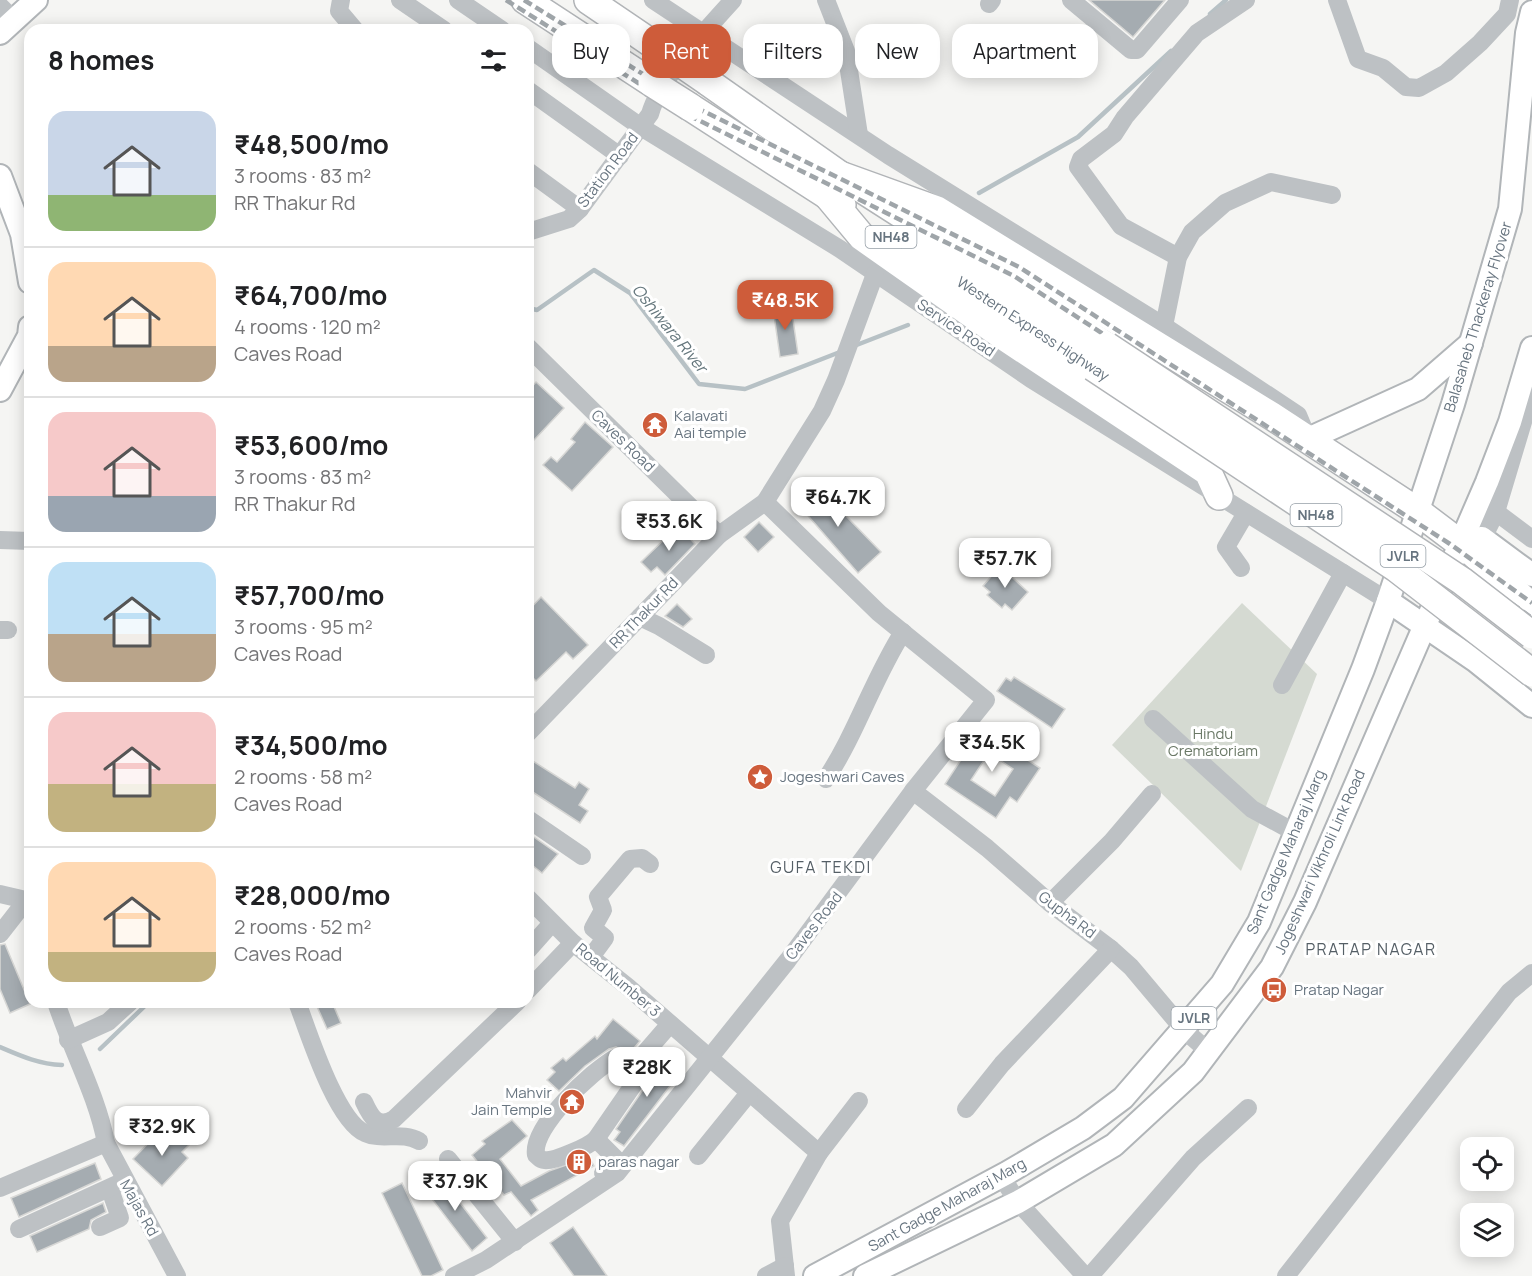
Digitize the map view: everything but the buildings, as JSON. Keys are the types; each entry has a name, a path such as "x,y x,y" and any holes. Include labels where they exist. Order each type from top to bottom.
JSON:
{"highway":[{"name":"Western Express Highway","path":"525,0 690,107 833,185 1100,357 1462,581 1532,635"},
{"name":"Western Express Highway","path":"588,0 708,82 833,185"},
{"path":"833,185 937,210 1238,386 1271,407 1308,439 1472,545 1532,607"},
{"path":"833,185 862,237 1000,334 1208,472 1219,496"},
{"name":"Western Express Highway","path":"1100,357 1396,568 1532,673"}],"main road":[{"path":"4,22 36,0"},
{"name":"Balasaheb Thackeray Flyover","path":"1417,511 1472,343 1510,209 1527,33 1532,12"},
{"path":"0,176 22,234 24,246"},
{"path":"1308,439 1418,389 1472,343"},
{"path":"0,390 24,344"},
{"path":"1532,348 1506,432 1487,482 1472,545 1532,575"},
{"name":"Sant Gadge Maharaj Marg","path":"815,1276 1002,1176 1083,1128 1123,1098 1222,984 1259,922 1296,833 1388,601 1417,511"},
{"name":"Jogeshwari Vikhroli Link Road","path":"865,1276 1018,1202 1114,1145 1193,1072 1272,967 1305,902 1424,625 1472,545"},
{"path":"1388,601 1510,686 1532,706"}],"street":[{"path":"341,0 339,11 350,24"},
{"path":"400,0 435,24"},
{"path":"458,0 493,24"},
{"path":"653,0 689,24"},
{"name":"Station Road","path":"716,24 733,0"},
{"name":"Station Road","path":"720,24 747,0"},
{"path":"826,0 846,51 859,135"},
{"path":"1071,0 1131,50 1137,50 1180,0"},
{"path":"1178,257 1121,226 1078,167 1081,159 1114,134 1125,117 1197,33 1246,0"},
{"path":"1337,0 1358,59 1383,68 1407,87 1419,88 1446,73 1480,44 1507,15 1510,0"},
{"name":"Service Road","path":"534,52 646,120 1031,379 1388,601"},
{"path":"731,52 1164,327 1238,386"},
{"name":"Station Road","path":"534,230 569,219 580,209 646,120 664,106 681,78"},
{"path":"534,94 620,156"},
{"path":"534,175 580,209"},
{"path":"1164,327 1178,257 1192,232 1225,202 1271,182 1332,195"},
{"name":"RR Thakur Rd","path":"534,727 719,535 765,502 822,411 836,380 875,273"},
{"name":"Caves Road","path":"534,353 719,535"},
{"path":"1472,545 1496,512 1532,392"},
{"name":"Caves Road","path":"454,1276 489,1271 515,1242 617,1173 710,1059 834,900 913,791 986,700 879,613 765,502"},
{"path":"1496,512 1532,539"},
{"path":"1241,568 1226,547 1246,513"},
{"path":"0,540 24,541"},
{"path":"1282,685 1343,573"},
{"path":"640,617 706,655"},
{"path":"826,779 842,754 874,690 884,662 903,632"},
{"path":"1153,719 1252,809 1296,833"},
{"name":"Gupha Rd","path":"913,791 987,848 1050,903 1111,949 1131,967 1184,1030 1208,1051"},
{"path":"1050,903 1112,841 1152,794"},
{"path":"534,823 582,856"},
{"path":"591,957 605,942 605,938 593,927 603,910 598,897 630,859 642,858 650,864"},
{"path":"0,894 24,905"},
{"name":"Road Number 3","path":"534,904 573,943 819,1153"},
{"path":"0,934 24,911"},
{"path":"534,943 552,923"},
{"path":"534,984 573,943"},
{"path":"966,1109 1002,1064 1111,949"},
{"path":"1286,1276 1509,992 1532,973"},
{"name":"Majas Rd","path":"58,1008 68,1040 102,1125 121,1188 177,1276"},
{"path":"68,1040 108,1022 123,1008"},
{"path":"299,1008 334,1097 351,1122 364,1133 412,1137 419,1141"},
{"path":"364,1102 371,1118 379,1123 386,1123 394,1119 511,1008"},
{"path":"631,1069 670,1024"},
{"path":"618,1059 631,1069 636,1073 636,1081 596,1139 590,1144 549,1160 541,1159 535,1151 538,1135 564,1102 611,1061 618,1059"},
{"path":"698,1156 749,1093"},
{"path":"766,1276 786,1271 780,1221 819,1153 859,1101"},
{"path":"1090,1276 1193,1158 1248,1108"},
{"path":"539,1211 614,1165 615,1157 596,1139"},
{"path":"0,1188 106,1143"},
{"path":"448,1159 515,1242"},
{"path":"1002,1176 1018,1202 1085,1276"},
{"path":"24,1230 121,1188 120,1218 100,1227"}],"green space":[{"name":"Hindu Crematoriam","path":"1242,603 1317,674 1241,871 1112,745"}],"waterway":[{"name":"Oshiwara River","path":"1210,14 1226,0"},
{"name":"Oshiwara River","path":"979,193 1078,137 1171,51"},
{"name":"Oshiwara River","path":"534,309 537,310 594,270 630,293 699,384 745,389 840,352"},
{"name":"Oshiwara River","path":"854,346 908,325"},
{"name":"Oshiwara River","path":"100,1049 143,1008"},
{"name":"Oshiwara River","path":"0,1047 38,1061 62,1065"}],"railway":[{"path":"506,0 694,118 1014,276 1443,555 1532,618"},
{"path":"524,0 699,109 1019,267 1450,544 1532,603"}],"place":[{"name":"Kalavati Aai temple","path":"655,425"},
{"name":"Jogeshwari Caves","path":"760,777"},
{"name":"Pratap Nagar","path":"1274,990"},
{"name":"Mahvir Jain Temple","path":"572,1102"},
{"name":"paras nagar","path":"579,1162"}],"district":[{"name":"GUFA TEKDI","path":"821,867"},
{"name":"PRATAP NAGAR","path":"1371,949"}]}
